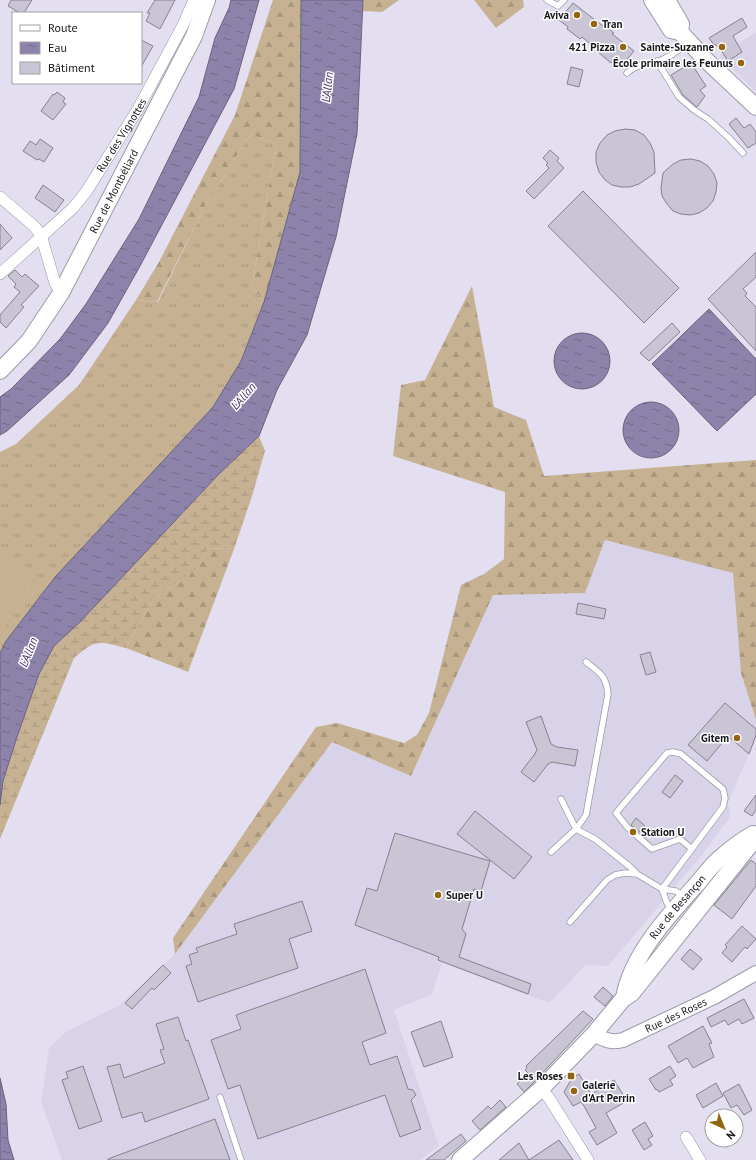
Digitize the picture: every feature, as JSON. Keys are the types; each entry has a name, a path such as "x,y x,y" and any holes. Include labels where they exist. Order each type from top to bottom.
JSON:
{"main road":[{"name":"Rue de Montbéliard","path":"0,371 29,341 61,293 194,36 207,0"},
{"path":"652,0 671,30 684,37 756,107"},
{"path":"666,0 681,24 684,37"},
{"name":"Rue de Besançon","path":"684,908 718,860 756,832"},
{"name":"Rue de Besançon","path":"460,1160 541,1089 594,1034 623,1000 626,988 639,958 653,937 750,845 756,836"}],"street":[{"name":"Rue des Vignottes","path":"0,274 41,235 73,208 94,180 138,109 183,25 194,0"},
{"path":"0,197 34,226 41,235 55,283 61,293"},
{"name":"Rue des Roses","path":"594,1034 604,1040 614,1042 623,1040 714,997 756,973"},
{"path":"541,1089 549,1098 588,1160"},
{"path":"686,1137 700,1160"}],"lane":[{"path":"548,0 558,6 564,0"},
{"path":"627,73 637,66 658,62 673,55 684,37"},
{"path":"658,62 679,97 694,110 708,119 743,153"},
{"path":"552,852 576,829 586,815 608,694 604,676 586,662"},
{"path":"662,889 692,849 723,806 725,798 723,790 680,754 673,752 667,753 616,813 628,828 652,849 680,839 692,849"},
{"path":"561,799 576,829 595,839 637,874 662,889 676,891 684,908"},
{"path":"570,922 607,880 615,875 625,873 637,874"},
{"path":"662,889 667,902 684,908"},
{"path":"220,1097 241,1160"}],"shaded area":[{"name":"École primaire les Feunus","path":"756,32 756,92 719,56"},
{"path":"605,540 733,573 741,673 756,720 756,738 727,805 730,809 730,817 702,855 608,966 586,965 549,1003 442,963 432,994 394,1010 439,1146 420,1160 62,1160 41,1102 49,1048 67,1031 118,1006 175,954 332,742 411,776 493,595 585,593"}],"green space":[{"path":"273,0 301,0 300,172 264,302 252,286 276,144 250,134 203,210 157,302 136,300 159,262 235,115"},
{"path":"363,0 399,0 382,12 363,11"},
{"path":"474,0 523,0 524,7 496,28"},
{"path":"250,134 276,144 252,286 264,302 241,361 213,407 55,577 6,641 0,653 0,452 16,444 79,385 136,300 158,302 203,210"},
{"path":"472,286 494,407 526,420 544,476 756,460 756,720 741,673 733,573 605,540 585,593 493,595 411,776 332,742 175,954 173,938 316,727 337,723 404,743 417,735 429,713 461,585 484,574 504,559 505,492 393,456 401,385 425,380"},
{"path":"259,436 265,451 234,549 209,548 196,570 153,599 126,648 98,643 87,647 74,658 0,839 0,805 3,781 39,674 54,646 80,622 218,475"},
{"path":"0,544 35,580 0,637"},
{"path":"209,548 234,549 188,672 126,648 153,599 196,570"}],"water":[{"path":"231,0 259,0 234,89 108,323 69,375 7,431 0,435 0,397 11,389 60,339 86,304 139,219 199,97 215,38 229,8"},
{"name":"L'Allan","path":"301,0 363,0 357,134 336,237 307,335 277,390 259,436 218,475 80,622 54,646 39,674 17,737 3,781 0,805 0,653 6,641 55,577 213,407 241,361 264,302 300,172"},
{"path":"709,309 756,359 756,394 717,431 652,364"},
{"path":"582,333 593,335 602,341 608,350 610,361 608,372 602,381 593,387 582,389 571,387 562,381 556,372 554,361 556,350 562,341 571,335"},
{"path":"651,402 662,404 671,410 677,419 679,430 677,441 671,450 662,456 651,458 640,456 631,450 625,441 623,430 625,419 631,410 640,404"},
{"path":"0,1078 6,1104 8,1140 14,1160 0,1160"}],"building":[{"path":"11,0 32,0 25,12 18,12 8,6"},
{"path":"155,0 175,0 160,29 146,21 150,13 147,13"},
{"path":"573,3 603,26 604,25 614,33 612,34 634,51 621,67 613,61 611,63 582,37 580,39 567,29 568,27 559,20"},
{"path":"742,18 747,27 733,36 742,52 728,61 723,53 709,38"},
{"path":"142,40 153,46 142,65"},
{"path":"691,63 706,86 700,90 705,96 697,107 683,95 671,75"},
{"path":"571,67 583,70 579,87 567,84"},
{"path":"57,92 65,98 63,102 66,104 53,120 41,111 53,94 54,95"},
{"path":"736,118 744,128 750,124 756,132 756,143 748,148 729,124"},
{"path":"625,129 635,130 644,135 654,152 655,173 639,184 630,187 612,185 605,180 599,172 596,162 596,152 600,143 607,135 615,131"},
{"path":"40,139 53,148 44,162 39,159 37,160 23,151 30,141 36,145"},
{"path":"550,150 559,158 557,161 564,168 534,199 526,191 549,168 546,165 548,163 543,158"},
{"path":"691,159 700,161 708,166 714,174 717,183 713,201 707,208 699,213 690,215 673,211 662,196 661,188 663,173 673,164 681,160"},
{"path":"43,185 64,200 55,212 35,198"},
{"path":"583,191 679,288 644,323 548,226"},
{"path":"0,224 12,238 0,250"},
{"path":"756,252 756,277 743,289 747,293 745,296 756,307 756,351 708,299"},
{"path":"15,270 22,277 25,274 39,286 21,305 24,307 6,328 0,322 0,315 20,292 14,287 16,284 8,276"},
{"path":"672,323 680,332 649,361 640,353"},
{"path":"578,603 606,609 604,619 576,614"},
{"path":"650,652 656,672 646,675 640,655"},
{"path":"725,703 756,729 756,735 749,754 728,736 707,761 688,745"},
{"path":"541,716 551,744 557,747 578,750 575,766 552,762 548,764 534,782 521,772 537,750 526,722"},
{"path":"675,775 683,781 670,798 662,792"},
{"path":"756,795 756,810 752,816 744,811"},
{"path":"475,811 532,857 514,879 457,834"},
{"path":"636,818 645,826 640,832 631,825"},
{"path":"395,833 490,861 481,891 474,889 462,929 466,934 459,957 531,984 528,994 438,960 439,957 355,925 367,888 377,891"},
{"path":"751,860 756,864 756,886 732,919 714,905"},
{"path":"302,901 312,931 289,939 298,968 198,1002 186,966 192,964 189,955 198,952 196,948 237,934 234,924"},
{"path":"742,926 756,939 747,949 745,947 732,962 722,953 727,947 725,945"},
{"path":"690,949 702,959 693,970 681,959"},
{"path":"163,965 171,973 154,990 152,988 132,1009 125,1003"},
{"path":"365,969 386,1033 362,1042 370,1065 397,1056 408,1089 413,1090 416,1095 411,1100 421,1129 400,1137 385,1095 258,1139 240,1085 228,1089 211,1040 241,1029 236,1015"},
{"path":"603,987 613,996 605,1006 594,997"},
{"path":"744,999 754,1018 742,1024 739,1019 728,1025 725,1020 711,1027 707,1018"},
{"path":"583,1011 593,1019 524,1092 517,1084 528,1073 525,1070 527,1068 526,1066"},
{"path":"178,1017 186,1041 188,1040 209,1099 145,1122 142,1112 122,1118 107,1067 120,1064 124,1078 165,1063 160,1050 164,1049 156,1024"},
{"path":"441,1021 453,1057 424,1067 411,1032"},
{"path":"703,1026 712,1043 709,1044 714,1057 693,1068 687,1058 678,1063 668,1046"},
{"path":"83,1066 102,1121 79,1129 62,1080 68,1078 66,1072"},
{"path":"670,1066 676,1076 670,1080 673,1085 659,1092 649,1079"},
{"path":"579,1074 591,1094 614,1080 627,1101 606,1113 617,1133 597,1145 589,1132 596,1128 584,1106 581,1102 573,1106 564,1092 572,1078"},
{"path":"716,1083 723,1096 703,1108 696,1095"},
{"path":"739,1084 752,1110 744,1115 744,1108 739,1108 737,1105 731,1108 723,1093"},
{"path":"500,1100 506,1107 480,1130 472,1121 488,1106 491,1109"},
{"path":"215,1119 230,1160 108,1160 108,1159"},
{"path":"645,1122 653,1136 648,1139 652,1145 644,1150 632,1130"},
{"path":"461,1134 466,1141 444,1160 426,1160"},
{"path":"559,1140 573,1160 529,1160"},
{"path":"519,1143 529,1160 499,1160"}],"place":[{"name":"Aviva","path":"577,15"},
{"name":"Tran","path":"594,24"},
{"name":"421 Pizza","path":"623,47"},
{"name":"Sainte-Suzanne","path":"722,47"},
{"name":"École primaire les Feunus","path":"741,63"},
{"name":"Gitem","path":"737,738"},
{"name":"Station U","path":"633,832"},
{"name":"Super U","path":"438,895"},
{"name":"Les Roses","path":"571,1076"},
{"name":"Galerie d'Art Perrin","path":"574,1091"}]}
